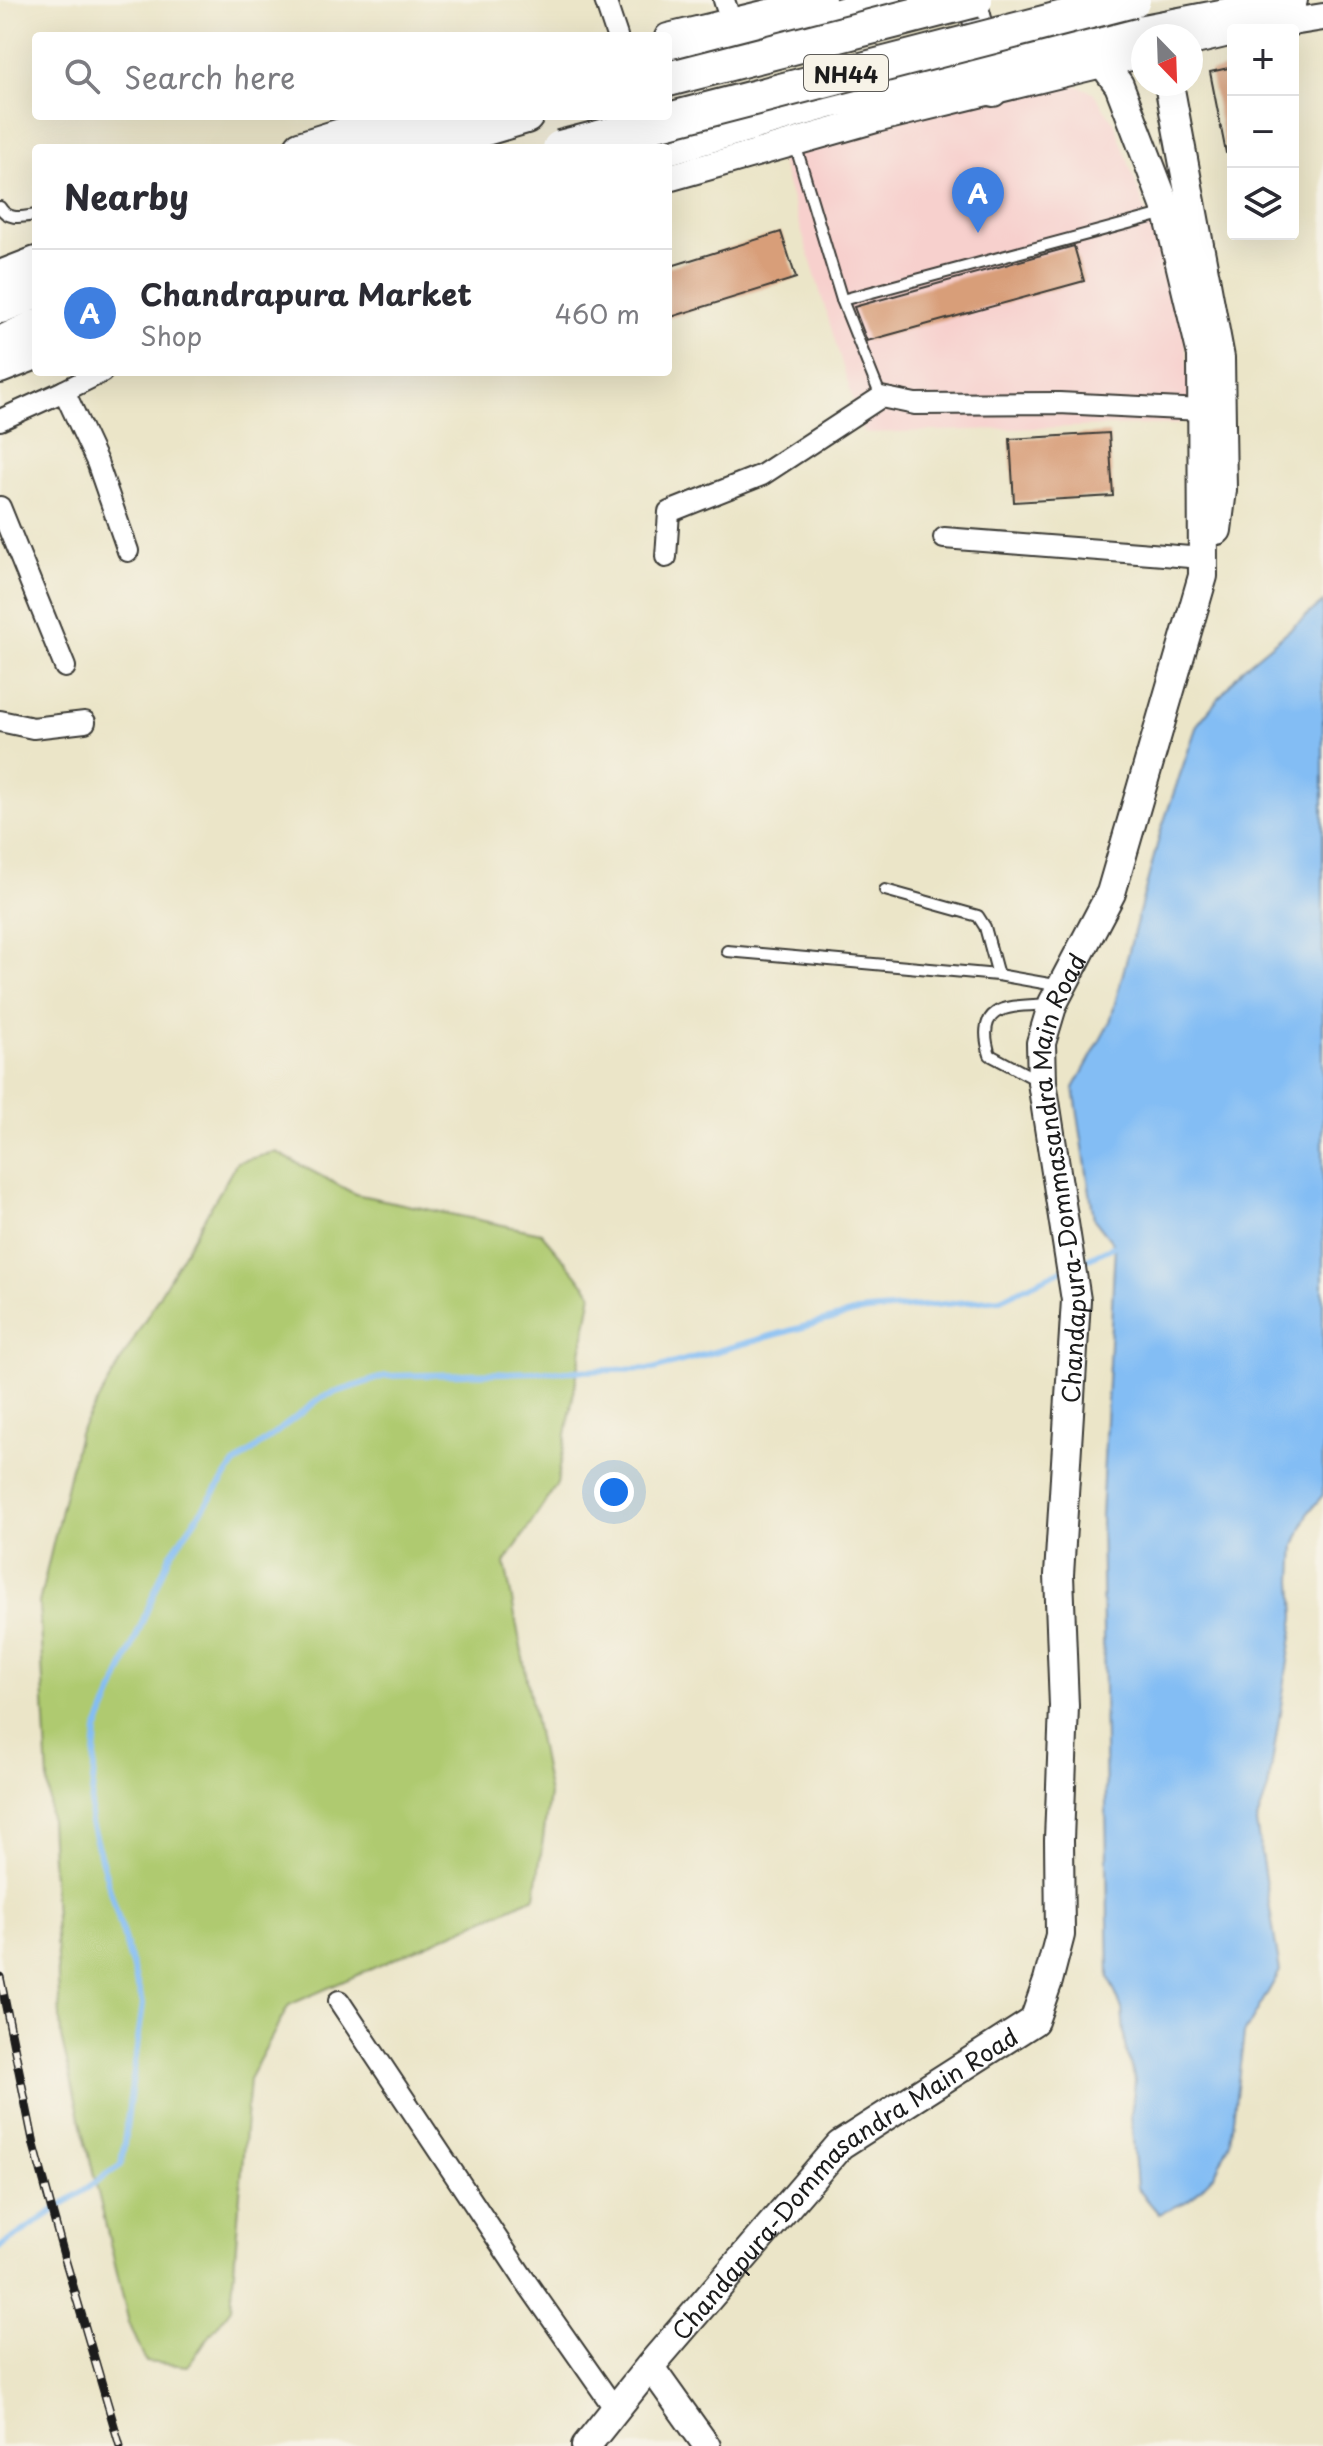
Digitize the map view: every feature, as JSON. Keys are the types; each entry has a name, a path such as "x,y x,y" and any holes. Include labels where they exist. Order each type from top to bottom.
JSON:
{"highway":[{"name":"NH44","path":"672,78 973,0"},
{"name":"NH44","path":"672,119 1134,0"},
{"path":"432,144 512,120"},
{"name":"NH44","path":"576,144 669,120"},
{"path":"0,306 32,293"},
{"path":"0,344 32,329"}],"main road":[{"path":"672,57 731,21 797,25 886,0"},
{"path":"973,0 991,80"},
{"path":"1134,0 1150,24"},
{"path":"1190,24 1293,0"},
{"path":"797,25 819,107"},
{"path":"672,149 819,107 991,80 1087,41 1131,35"},
{"name":"Chandapura-Dommasandra Main Road","path":"586,2446 650,2366 840,2145 1034,2021 1060,1935 1059,1840 1064,1706 1059,1575 1076,1300 1042,1082 1041,1043 1058,995 1111,893 1203,567 1202,355 1168,213 1119,85 1087,41"},
{"path":"1171,96 1220,358 1222,490 1217,529 1203,567"},
{"path":"358,144 441,120"},
{"path":"0,275 32,263"},
{"path":"0,369 32,357"}],"street":[{"path":"605,0 616,32"},
{"path":"672,36 822,0"},
{"path":"1279,24 1323,17"},
{"path":"1203,39 1227,33"},
{"path":"672,177 924,106 991,80 1105,64 1131,57"},
{"path":"302,144 379,120"},
{"path":"0,420 94,376"},
{"path":"64,391 97,462 128,551"},
{"path":"666,557 669,512 762,475 881,397 915,404 1059,403 1202,410"},
{"path":"0,507 65,667"},
{"path":"944,538 1203,567"},
{"path":"0,721 33,728 85,722"},
{"path":"339,2001 522,2276 615,2409"},
{"path":"650,2366 707,2446"}],"lane":[{"path":"794,142 842,300 881,397"},
{"path":"0,207 13,218 32,216"},
{"path":"842,300 1168,213"},
{"path":"885,890 978,916 985,927 998,975"},
{"path":"727,951 998,975 1058,995"},
{"path":"1042,1082 990,1055 984,1036 990,1018 1002,1008 1058,995"}],"shaded area":[{"path":"1062,80 1093,92 1115,124 1183,317 1190,394 1178,424 863,433 777,150"}],"green space":[{"path":"276,1152 355,1194 541,1233 592,1293 557,1484 505,1563 549,1795 535,1897 289,2005 249,2079 231,2308 187,2366 146,2362 129,2323 61,2037 39,1603 79,1433 237,1162"}],"water":[{"path":"1323,602 1323,1495 1308,1513 1295,1545 1295,1617 1268,1789 1256,1823 1280,1971 1244,2034 1230,2142 1215,2174 1190,2200 1159,2214 1137,2188 1131,2116 1135,2080 1125,2046 1122,2009 1109,1978 1101,1517 1115,1246 1094,1219 1074,1088 1110,1022 1161,830 1197,725 1243,668"}],"building":[{"path":"1227,68 1227,153 1226,153 1210,72"},
{"path":"781,232 796,278 672,317 672,266"},
{"path":"1074,246 1084,281 867,341 854,307"},
{"path":"1109,433 1113,496 1014,502 1010,439"}],"waterway":[{"path":"1078,1263 1115,1246"},
{"path":"0,2247 121,2165 143,2004 90,1820 97,1731 170,1555 234,1465 322,1397 385,1376 653,1369 857,1312 1000,1299 1064,1269"}],"railway":[{"path":"0,1977 34,2145 120,2446"}],"place":[{"name":"Chandrapura Market","path":"978,233"}]}
